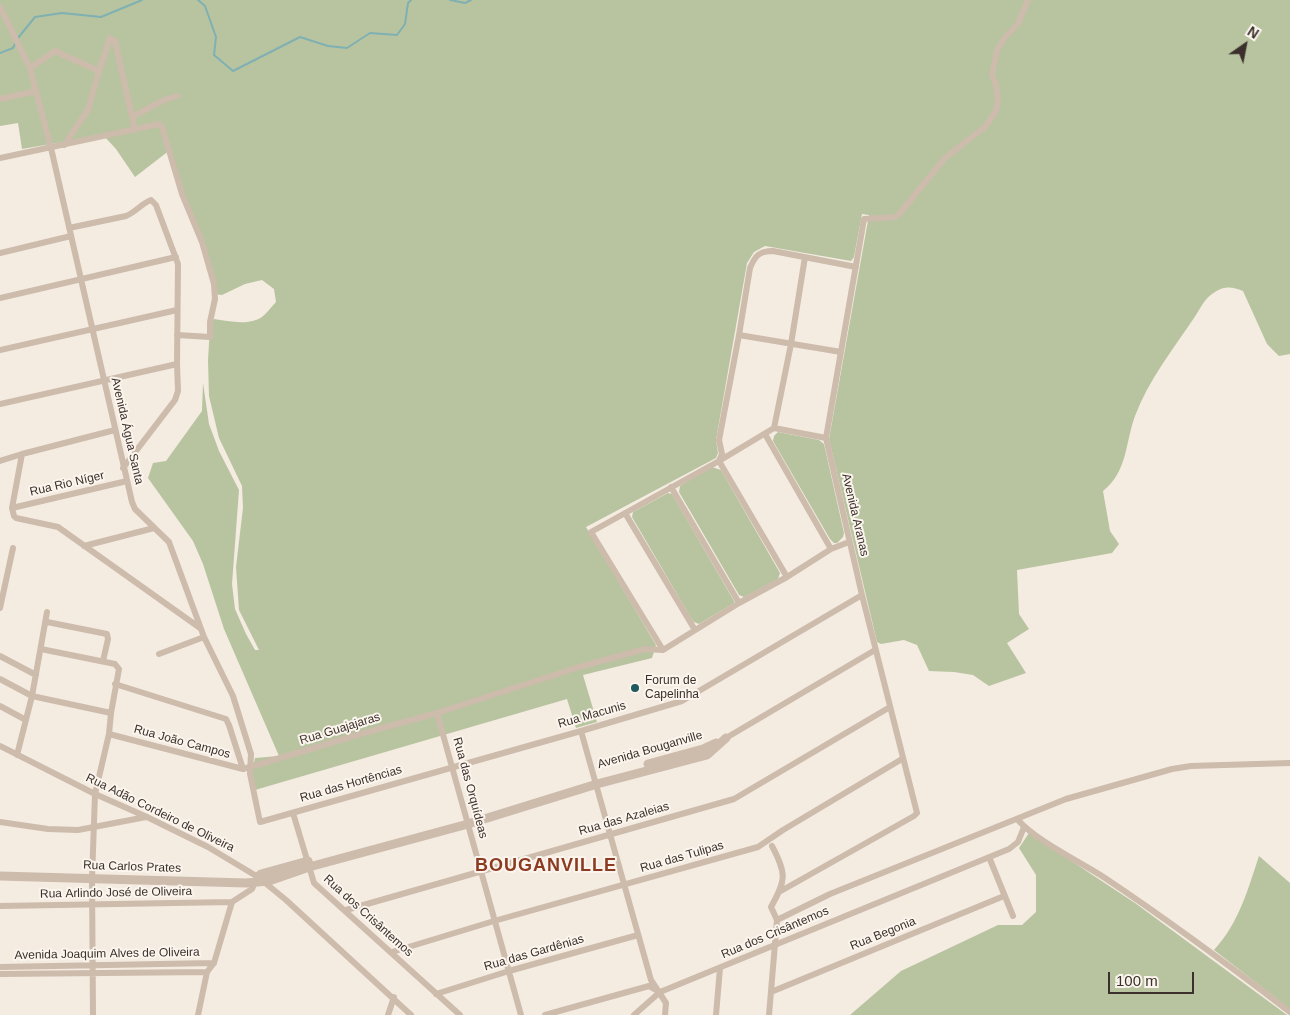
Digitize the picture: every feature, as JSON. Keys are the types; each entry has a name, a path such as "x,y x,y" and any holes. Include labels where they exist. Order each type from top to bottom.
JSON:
{"street":[{"name":"Avenida Aranas","path":"779,892 917,813 875,650 826,438 864,219 895,217 945,158 985,127 998,107 996,85 992,75 997,50 1005,37 1018,24 1028,0"},
{"name":"Avenida Água Santa","path":"0,7 30,68 51,148 114,430 133,506 169,542 204,637 233,696 250,754 246,768"},
{"path":"64,146 88,110 110,38 116,41 135,130"},
{"path":"30,68 55,50 99,71"},
{"path":"0,99 36,91"},
{"path":"132,117 164,100 177,96"},
{"path":"0,158 64,146 158,124 162,127 182,194 202,242 214,284 215,299 210,322 210,337 177,335"},
{"path":"69,228 126,216 134,213 151,200 156,205 176,257 178,270 177,395 123,468"},
{"path":"0,253 71,236"},
{"path":"719,461 722,454 719,440 750,268 754,258 763,251 773,251 856,267"},
{"path":"0,298 176,257"},
{"path":"774,428 791,344 805,257"},
{"path":"0,350 177,310"},
{"path":"739,334 841,352"},
{"path":"0,404 177,364"},
{"path":"826,438 774,428 719,461 591,532 663,650 831,549 849,542"},
{"path":"0,461 114,430"},
{"path":"765,434 831,549"},
{"path":"22,454 12,508 16,518 58,527 201,628"},
{"path":"719,461 787,577"},
{"name":"Rua Rio Níger","path":"12,508 127,481"},
{"path":"671,487 740,603"},
{"path":"625,513 695,630"},
{"path":"84,546 154,528"},
{"path":"0,608 4,576 13,548"},
{"name":"Rua Macunis","path":"453,766 581,731 682,700 862,595"},
{"path":"17,755 32,696 47,612"},
{"path":"46,622 107,634 108,639 103,662"},
{"path":"159,654 204,637"},
{"path":"41,649 115,664 119,669 110,713 109,734 95,794 92,879 93,1015"},
{"name":"Rua Guajajaras","path":"246,768 437,712 579,667 645,649 663,650"},
{"path":"726,738 875,650"},
{"path":"0,656 36,675"},
{"path":"0,679 32,696 110,713"},
{"path":"115,684 226,719 246,768"},
{"path":"0,706 26,720"},
{"name":"Rua das Azaleias","path":"346,910 734,799 890,707"},
{"name":"Rua das Orquídeas","path":"437,712 521,1015"},
{"path":"581,731 651,980 666,1003 665,1015"},
{"name":"Rua João Campos","path":"109,734 246,768"},
{"name":"Avenida Bouganville","path":"255,881 308,864 467,821 596,781 707,755 726,738"},
{"name":"Rua Adão Cordeiro de Oliveira","path":"0,746 95,794 208,847 255,881 394,997 411,1015"},
{"name":"Rua das Tulipas","path":"392,952 494,921 758,847 902,759"},
{"path":"777,920 830,894 1066,799 1172,769 1191,766 1290,763"},
{"name":"Rua das Hortências","path":"246,768 260,822 453,766"},
{"name":"Rua dos Crisântemos","path":"293,813 314,883 460,1015"},
{"path":"0,822 48,829 78,830 147,817"},
{"path":"1017,818 1024,826 1105,879 1229,965 1290,1012"},
{"name":"Rua dos Crisântemos","path":"545,1015 649,986 660,992 1009,849 1018,842 1024,826"},
{"path":"769,1015 777,920 771,907 779,892 784,876 782,866 772,846"},
{"path":"989,857 1013,916"},
{"name":"Rua Carlos Prates","path":"0,876 255,881"},
{"path":"198,1015 207,972 214,963 232,902 252,889 255,881"},
{"name":"Rua Begonia","path":"771,992 1004,896"},
{"name":"Rua Arlindo José de Oliveira","path":"0,906 232,902"},
{"name":"Rua das Gardênias","path":"436,994 509,971 638,935"},
{"name":"Avenida Joaquim Alves de Oliveira","path":"0,967 214,963"},
{"path":"716,1015 720,968"},
{"name":"Avenida Joaquim Alves de Oliveira","path":"0,974 207,972"},
{"path":"634,1015 660,992"},
{"path":"388,1015 394,997"}],"green space":[{"path":"0,0 1290,0 1290,354 1279,356 1267,344 1243,291 1235,288 1223,288 1209,296 1147,390 1135,416 1121,466 1117,475 1103,491 1110,531 1119,544 1112,553 1017,570 1019,614 1029,629 1007,643 1026,673 989,686 973,675 929,671 917,645 904,640 881,644 877,642 829,439 869,215 862,214 854,257 851,261 765,246 754,252 747,263 716,440 718,453 716,458 586,527 656,645 652,658 583,675 597,722 576,728 567,699 255,790 252,773 255,758 279,756 224,629 203,564 193,541 148,478 153,463 166,461 202,411 203,383 209,424 219,451 239,490 232,584 235,609 255,650 259,650 239,610 236,567 243,508 242,486 219,438 209,396 208,360 210,328 214,319 238,322 257,320 276,302 274,289 262,280 245,284 222,295 213,294 211,265 188,209 170,150 135,177 116,149 103,135 22,149 18,123 0,126"},
{"path":"778,432 819,440 824,444 844,533 837,543 830,539 773,441 774,436"},
{"path":"712,467 721,470 780,573 778,579 744,597 739,595 679,492 680,486"},
{"path":"668,493 672,494 734,601 734,603 699,624 691,618 632,517 633,512"},
{"path":"1029,833 1135,903 1287,1015 850,1015 901,971 998,925 1022,925 1036,912 1036,875 1019,848"},
{"path":"1259,856 1290,883 1290,1009 1214,950 1223,940 1236,917 1247,893"}],"waterway":[{"path":"18,38 35,17 62,13 101,17 142,0"},
{"path":"198,0 205,6 216,37 214,55 233,71 300,37 328,46 347,48 370,33 397,35 405,24 408,3 411,0"},
{"path":"450,0 465,3 471,0"},
{"path":"0,53 13,48 16,42"}],"place":[{"name":"Forum de Capelinha","path":"635,688"}],"district":[{"name":"BOUGANVILLE","path":"546,866"}]}
